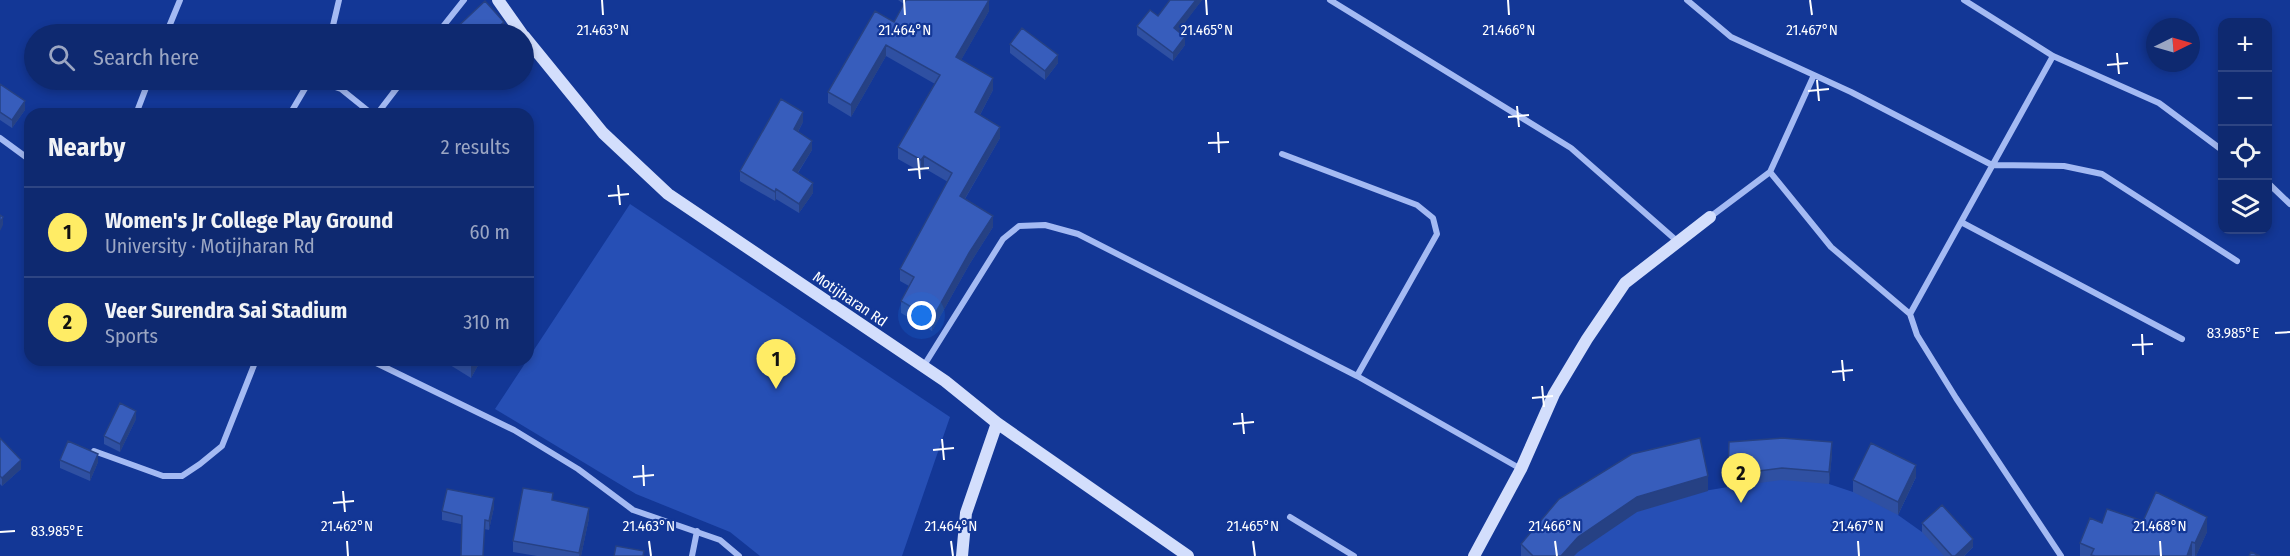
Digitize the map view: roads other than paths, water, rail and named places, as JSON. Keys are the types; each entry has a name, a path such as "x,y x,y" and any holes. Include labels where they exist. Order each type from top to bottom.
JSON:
{"main road":[{"name":"Motijharan Rd","path":"498,0 515,24"},
{"name":"Motijharan Rd","path":"534,48 603,132 668,194 945,381 997,423 1188,556"},
{"path":"1474,556 1521,469 1554,394 1587,339 1625,283 1710,217"},
{"path":"962,556 966,513 997,423"}],"street":[{"path":"170,24 180,0"},
{"path":"333,24 339,0"},
{"path":"446,24 464,0"},
{"path":"1330,0 1571,148 1677,241"},
{"path":"1687,0 1731,37 1851,92 1992,165 2064,166 2102,174 2237,261"},
{"path":"1964,0 2053,56 2159,103 2218,146"},
{"path":"1910,314 2053,56"},
{"path":"1710,217 1770,172 1814,75"},
{"path":"138,108 145,90"},
{"path":"294,108 304,90"},
{"path":"342,90 365,108"},
{"path":"382,108 395,90"},
{"path":"0,138 24,156"},
{"path":"1282,154 1417,205 1433,218 1437,234 1357,376"},
{"path":"1770,172 1831,247 1910,314 1917,335 1956,398 2061,556"},
{"path":"2272,187 2290,204"},
{"path":"1961,222 2182,339"},
{"path":"923,367 1003,239 1019,226 1045,225 1078,234 1357,376 1521,469"},
{"path":"94,451 163,476 182,476 222,446 254,366"},
{"path":"382,366 514,430 578,469 633,510 720,540 739,556"},
{"path":"1290,518 1353,556"},
{"path":"692,556 697,531"}],"place":[{"name":"Women's Jr College Play Ground","path":"776,389"},
{"name":"Veer Surendra Sai Stadium","path":"1741,503"}]}
